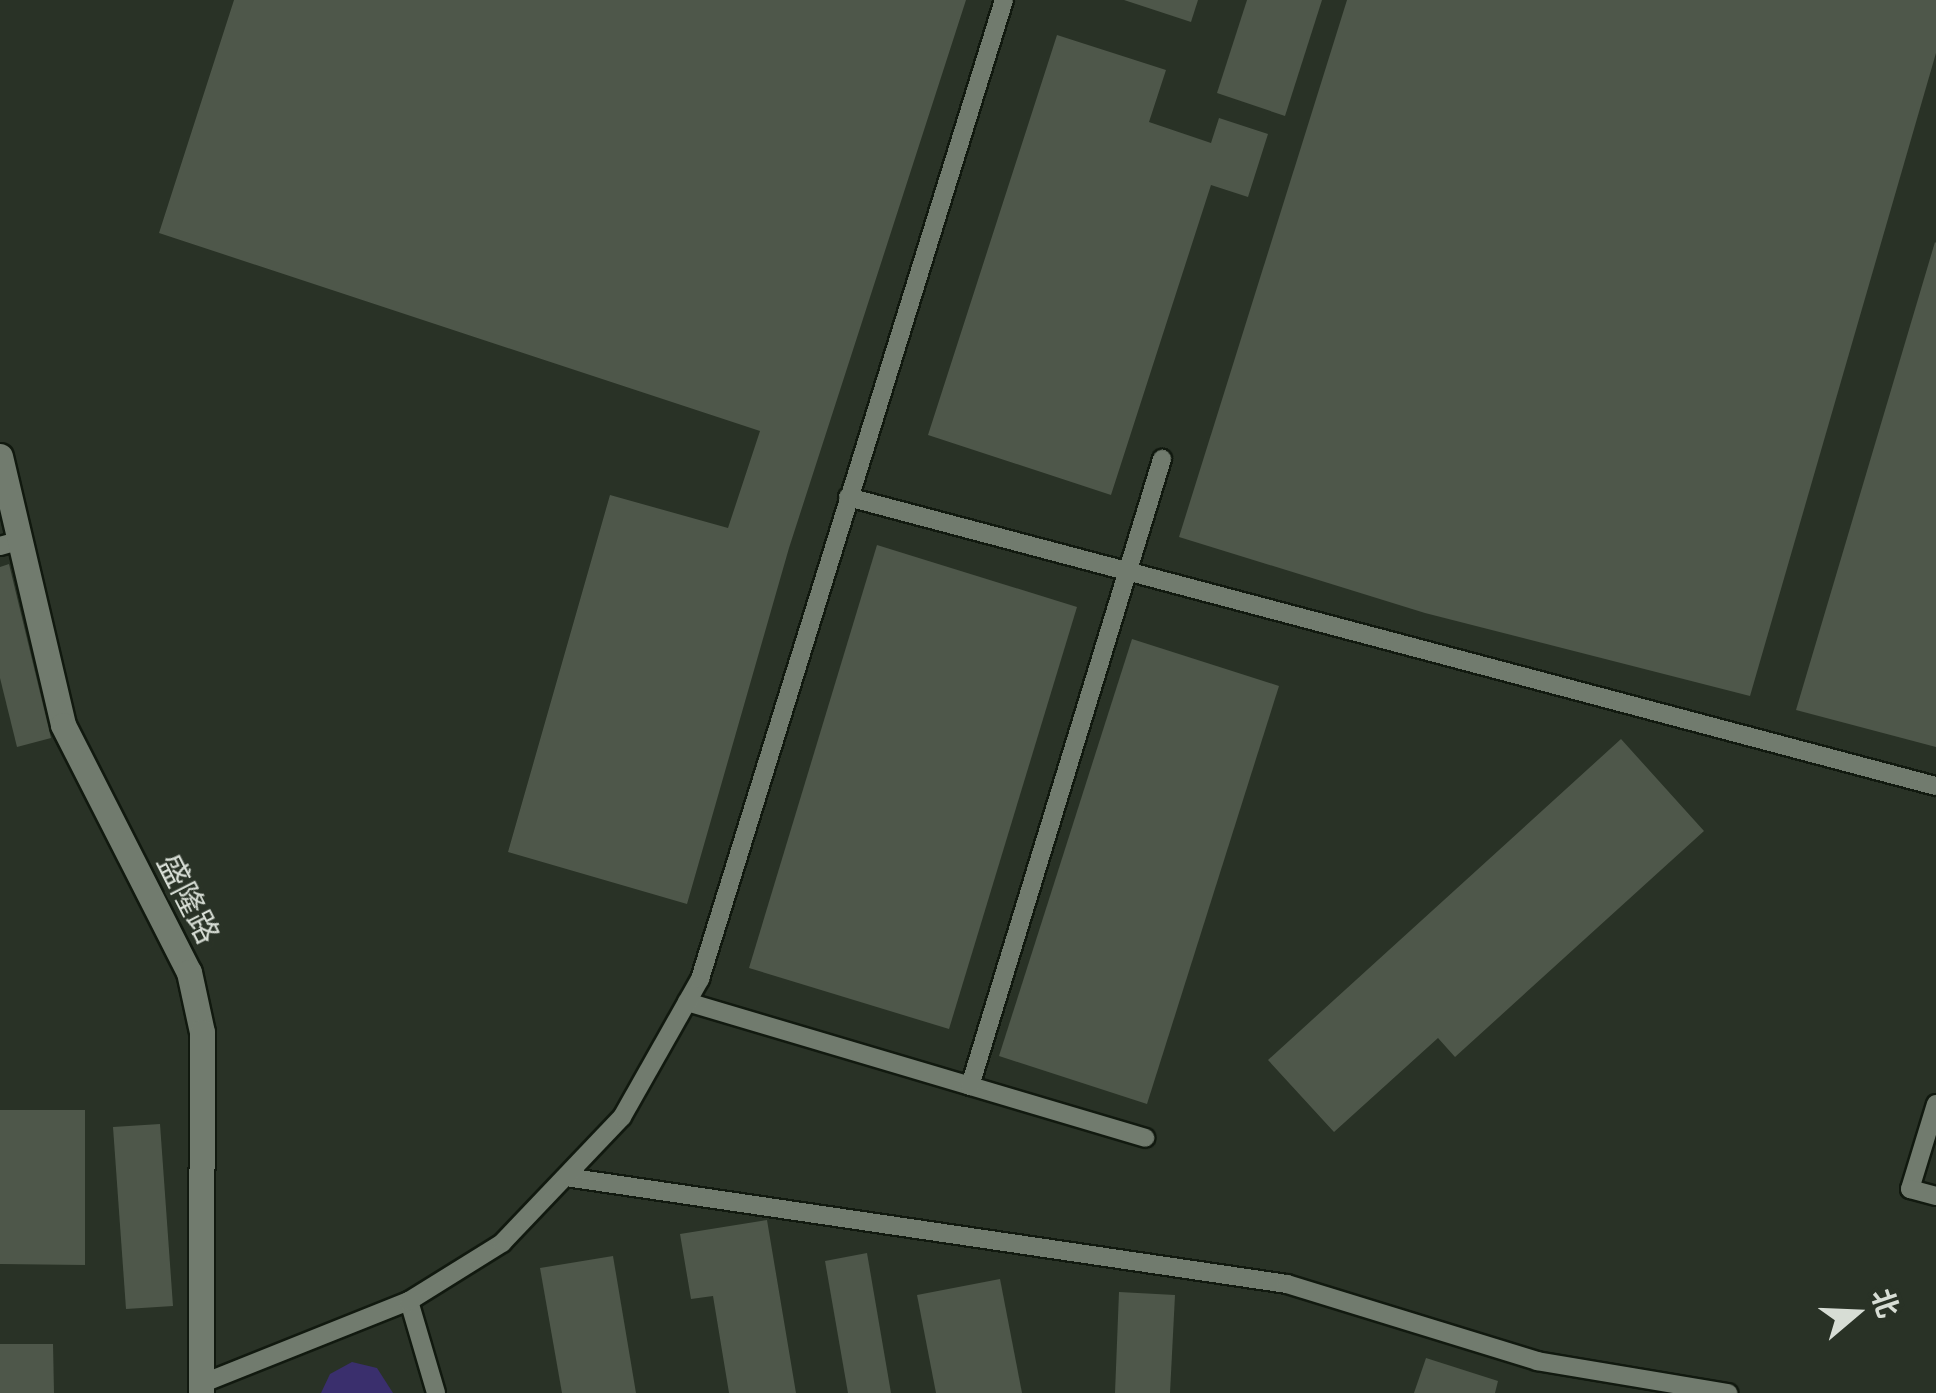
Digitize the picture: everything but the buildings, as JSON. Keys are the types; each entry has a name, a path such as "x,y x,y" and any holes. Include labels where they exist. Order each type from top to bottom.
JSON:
{"street":[{"name":"盛隆路","path":"0,456 9,544 63,725 189,972 202,1032 201,1388"}],"lane":[{"path":"201,1388 409,1301 502,1243 622,1117 700,979 1004,0"},
{"path":"970,1086 1162,459"},
{"path":"848,497 1125,576 1936,786"},
{"path":"687,1002 1145,1138"},
{"path":"1936,1104 1910,1189 1936,1196"},
{"path":"566,1176 1287,1284 1537,1361 1728,1393"},
{"path":"409,1301 436,1393"}],"shaded area":[{"path":"352,1362 377,1368 393,1393 321,1393 330,1374"}]}
